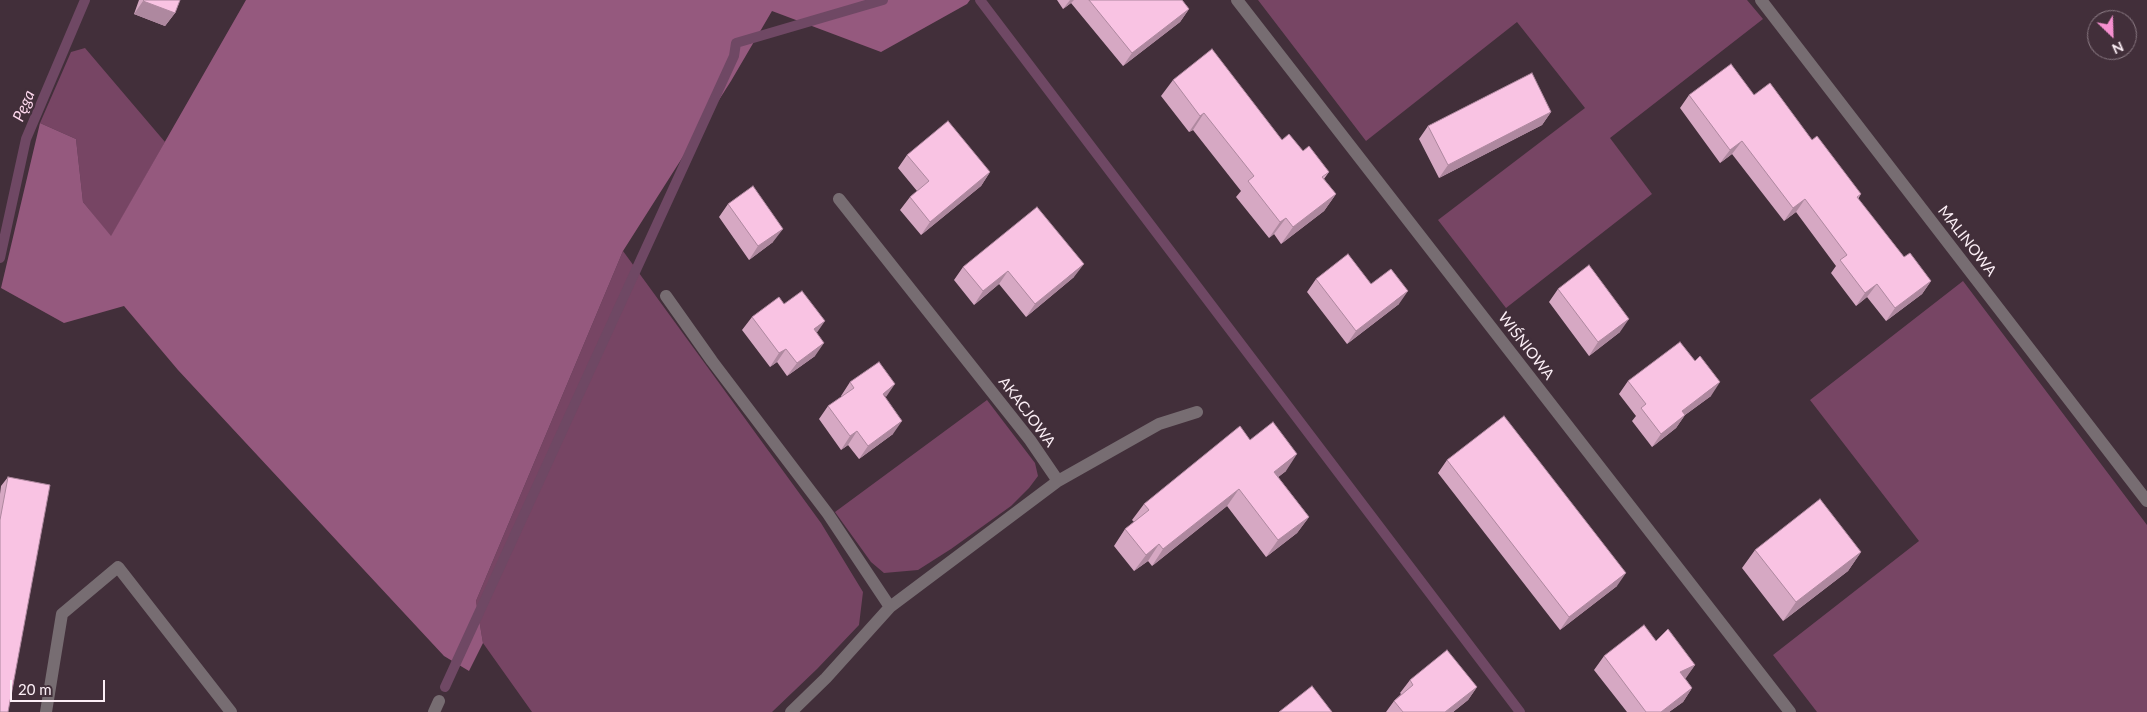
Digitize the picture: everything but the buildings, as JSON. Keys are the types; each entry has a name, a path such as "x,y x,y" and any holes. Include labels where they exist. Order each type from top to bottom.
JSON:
{"street":[{"name":"WIŚNIOWA","path":"1237,0 1790,712"},
{"name":"MALINOWA","path":"1761,0 2147,501"},
{"name":"AKACJOWA","path":"839,199 1030,440 1058,481"},
{"path":"666,296 712,361 828,514 890,607"},
{"path":"791,712 826,678 890,607 1058,481 1159,424 1196,412"},
{"path":"46,712 62,614 118,567 230,712"}],"shaded area":[{"path":"246,0 970,0 967,4 881,52 772,11 731,81 623,251 476,601 483,643 469,671 444,656 178,370 124,306 64,323 1,288 40,123 76,139 83,202 111,236"},
{"path":"1258,0 1747,0 1763,19 1610,138 1652,194 1506,308 1438,220 1585,108 1517,22 1366,141"},
{"path":"85,48 165,142 111,237 83,202 76,139 40,123 71,52"},
{"path":"623,251 821,523 863,592 859,625 772,712 532,712 483,643 476,601"},
{"path":"1963,281 2147,525 2147,712 1817,712 1773,655 1919,541 1810,400"},
{"path":"987,400 1035,463 1038,476 1011,506 918,570 884,573 871,562 835,512"}],"waterway":[{"name":"Pęga","path":"0,258 26,139 85,0"},
{"path":"445,687 734,56 736,43 883,0"},
{"path":"980,0 1520,712"}]}
